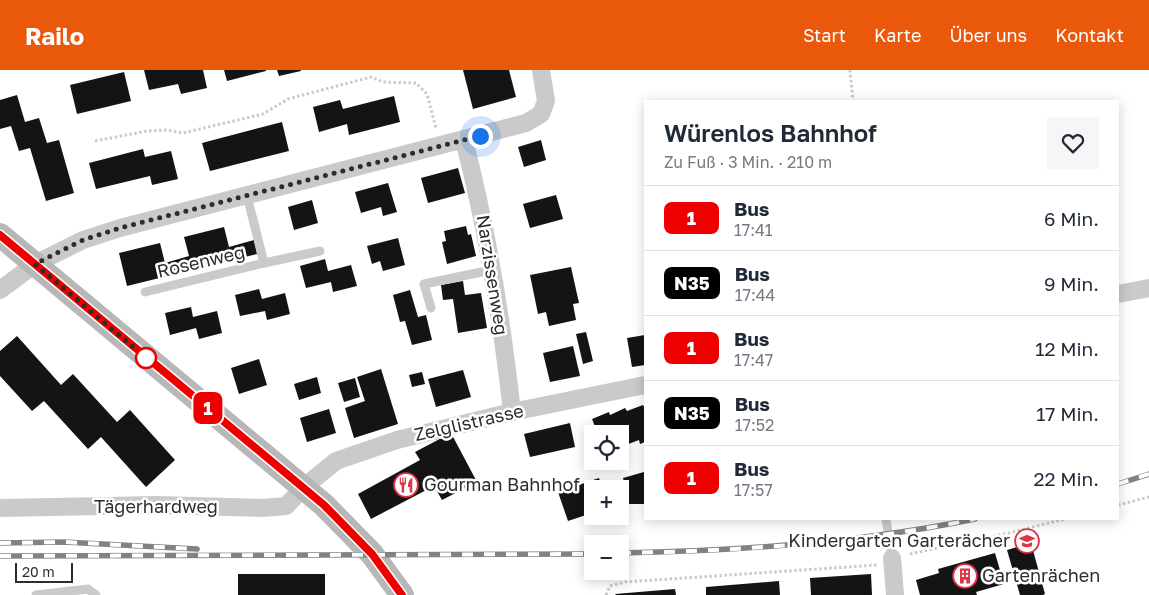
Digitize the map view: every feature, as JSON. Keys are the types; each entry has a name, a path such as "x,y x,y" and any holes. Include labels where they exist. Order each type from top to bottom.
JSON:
{"main road":[{"path":"0,235 304,487 372,554 402,595"}],"street":[{"path":"0,290 35,264 83,240 120,228 526,123 541,114 546,101 541,70"},
{"name":"Narzissenweg","path":"464,140 480,203 512,412"},
{"path":"1119,294 1149,288"},
{"name":"Zelglistrasse","path":"304,487 336,461 397,440 512,412 644,385"},
{"name":"Tägerhardweg","path":"0,508 157,505 262,508 286,506 304,487"},
{"path":"892,561 895,595"}],"lane":[{"name":"Rosenweg","path":"247,196 264,263"},
{"name":"Rosenweg","path":"145,292 320,251"},
{"path":"431,308 424,284 491,270"},
{"path":"886,520 892,561"},
{"path":"36,595 88,589 96,595"}],"path":[{"path":"851,71 853,100"},
{"path":"95,141 147,131 167,130 183,133 262,114 288,99 371,77 383,82 416,83 427,94 441,146"},
{"path":"1119,505 1149,497"},
{"path":"606,595 610,586 625,582 892,561 1061,520"}],"building":[{"path":"144,70 203,70 207,88 181,94 178,84 149,90"},
{"path":"224,70 266,70 266,71 227,81"},
{"path":"277,70 301,70 301,71 279,76"},
{"path":"463,70 509,70 516,97 473,109"},
{"path":"124,72 131,101 77,114 70,85"},
{"path":"17,95 25,122 39,118 47,143 59,140 74,193 46,201 30,148 19,151 11,126 0,129 0,100"},
{"path":"394,96 400,122 349,135 347,124 319,132 313,107 340,100 343,109"},
{"path":"282,122 289,151 210,171 202,143"},
{"path":"541,140 546,160 524,167 518,147"},
{"path":"143,149 145,157 171,151 178,179 152,185 150,176 96,189 89,163"},
{"path":"458,168 465,193 428,203 421,178"},
{"path":"388,183 397,212 383,216 381,207 361,213 355,192"},
{"path":"556,195 563,219 530,228 523,204"},
{"path":"312,200 318,223 294,230 288,207"},
{"path":"466,226 468,235 471,234 476,256 447,264 442,242 446,241 444,231"},
{"path":"224,227 229,247 254,240 257,254 127,286 119,253 160,243 165,263 189,256 184,237"},
{"path":"398,238 405,265 383,271 380,261 372,264 367,246"},
{"path":"325,259 328,271 351,265 357,286 333,292 331,282 306,288 300,266"},
{"path":"571,267 579,303 573,304 576,320 549,326 546,312 538,314 530,275"},
{"path":"463,281 465,295 481,293 487,328 458,333 453,299 443,300 441,285"},
{"path":"259,289 262,299 285,293 290,314 267,320 265,311 240,316 235,295"},
{"path":"410,290 418,317 426,315 432,340 412,345 405,321 400,322 393,295"},
{"path":"191,307 193,317 217,311 222,333 199,339 196,328 170,335 165,313"},
{"path":"586,332 593,361 583,364 576,334"},
{"path":"644,335 644,365 632,367 627,338"},
{"path":"17,336 61,385 73,374 117,422 130,410 175,460 146,487 101,437 88,449 44,401 32,411 0,376 0,351"},
{"path":"573,346 580,376 550,382 543,353"},
{"path":"259,359 267,385 239,394 231,368"},
{"path":"381,369 398,424 354,438 345,408 365,401 357,377"},
{"path":"463,370 471,397 436,407 428,379"},
{"path":"422,372 425,384 412,387 409,375"},
{"path":"317,377 321,393 299,400 294,384"},
{"path":"355,378 360,397 344,402 338,383"},
{"path":"643,405 644,442 640,444 639,440 629,444 629,425 594,425 592,419 609,412 610,415 625,408 627,411"},
{"path":"329,409 336,433 307,442 300,418"},
{"path":"570,423 575,447 530,457 524,434"},
{"path":"451,433 477,482 442,500 434,486 371,519 358,494 420,460 415,452"},
{"path":"644,472 644,504 629,504 629,480 623,480 623,478"},
{"path":"584,483 584,516 568,521 558,492"},
{"path":"1031,543 1045,594 1043,595 1020,595 1007,550"},
{"name":"Gartenrächen","path":"995,553 1004,584 976,592 977,595 920,595 916,580 939,573 938,569"},
{"path":"238,574 325,574 325,595 238,595"},
{"path":"871,574 872,595 811,595 810,578"},
{"path":"779,581 780,595 706,595 706,587"},
{"path":"675,589 676,595 615,594"}],"railway":[{"path":"1119,484 1149,474"},
{"path":"629,553 754,548 843,540 970,520"},
{"path":"0,543 64,542 197,549"},
{"path":"0,556 584,554"}],"bus line":[{"name":"1","path":"0,235 324,505 372,554 402,595"}],"place":[{"name":"Gourman Bahnhof","path":"406,485"},
{"name":"Kindergarten Garterächer","path":"1027,541"},
{"name":"Gartenrächen","path":"965,576"}],"route":[{"path":"146,358 35,264 83,240 120,228 480,136"}]}
